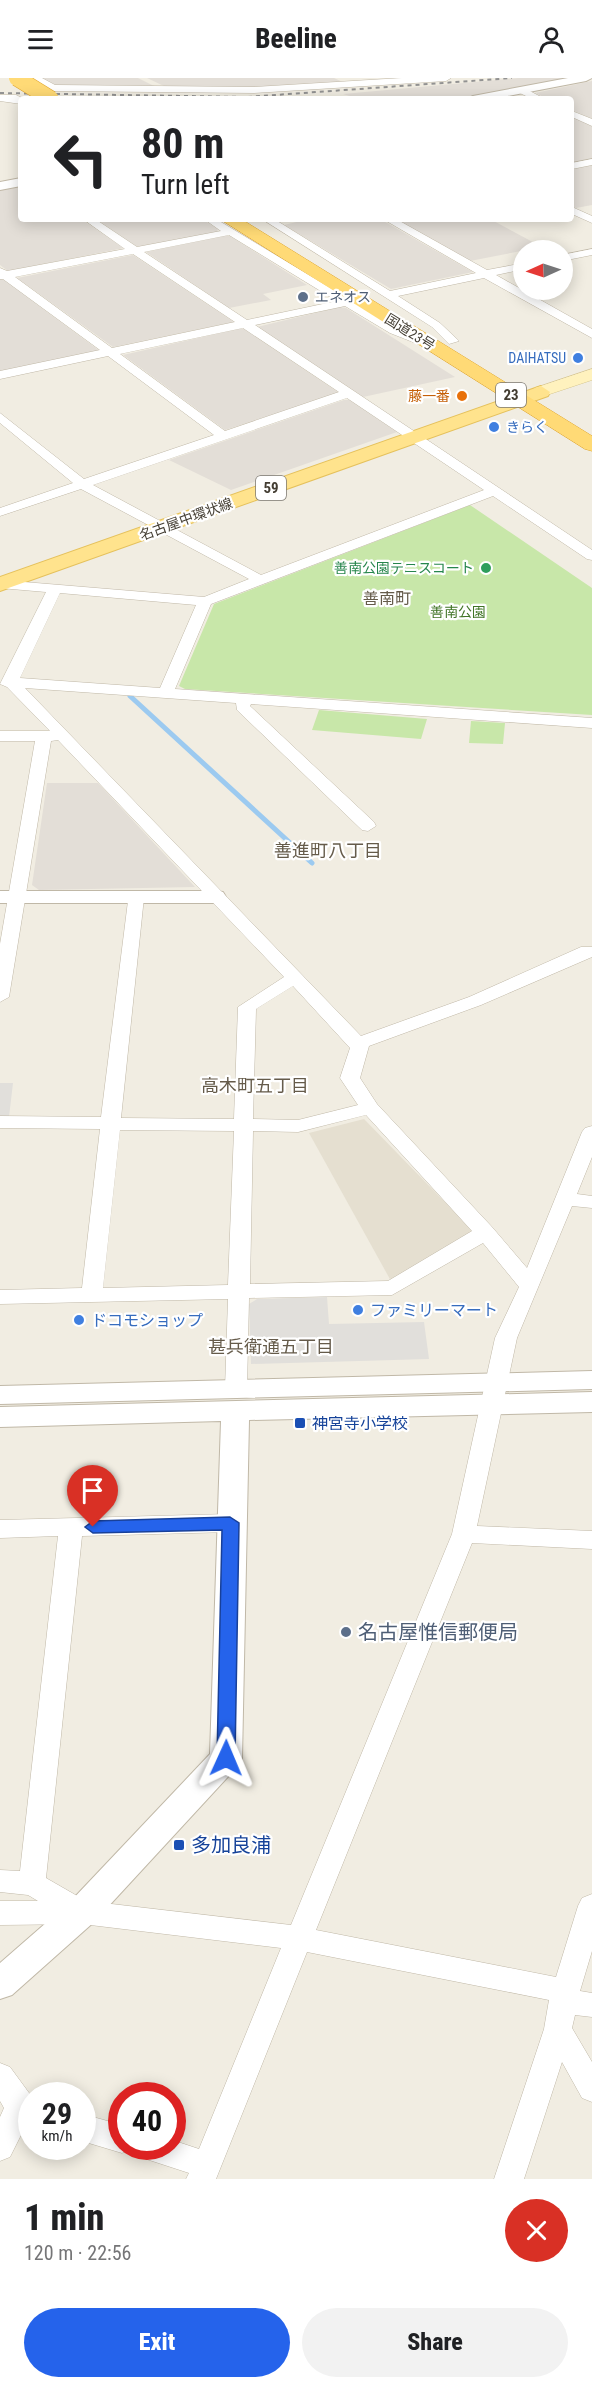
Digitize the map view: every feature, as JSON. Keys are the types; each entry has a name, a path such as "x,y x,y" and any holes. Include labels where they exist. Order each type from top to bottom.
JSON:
{"highway":[{"path":"0,78 29,96"},
{"path":"17,78 46,96"},
{"name":"国道23号","path":"253,222 431,345 592,445"},
{"name":"国道23号","path":"229,225 331,275 453,341 592,423"}],"main road":[{"path":"541,392 592,374"},
{"name":"名古屋中環状線","path":"0,584 541,392"}],"street":[{"path":"35,78 53,88 167,90 255,90 446,78"},
{"path":"143,78 167,90"},
{"path":"339,78 355,85"},
{"path":"489,96 586,78"},
{"path":"521,90 534,96"},
{"path":"0,98 18,99"},
{"path":"574,115 592,123"},
{"path":"574,166 592,162"},
{"path":"0,186 18,183"},
{"path":"574,211 592,220"},
{"path":"92,222 592,556"},
{"path":"273,222 436,325 453,341"},
{"path":"393,222 592,334"},
{"path":"2,274 134,250 229,225 311,283 350,302 394,331 431,345"},
{"path":"573,256 592,252"},
{"path":"388,295 513,268"},
{"path":"2,274 224,436"},
{"path":"0,375 350,302"},
{"path":"0,512 349,393"},
{"path":"0,417 82,484 261,580"},
{"path":"0,584 205,601 494,491"},
{"path":"5,682 54,590"},
{"path":"166,693 205,601"},
{"path":"5,682 592,723"},
{"path":"5,682 52,736 215,897 360,1046 350,1078 370,1108 485,1232 530,1286"},
{"path":"245,698 242,707 368,826"},
{"path":"0,736 52,736"},
{"path":"0,997 9,897 52,736"},
{"path":"9,897 215,897"},
{"path":"92,1295 135,897"},
{"path":"357,1044 475,1001 587,951 592,951"},
{"path":"0,1984 82,1912 226,1758 230,1523 236,1400 237,1291 247,1007 294,978"},
{"path":"0,1122 298,1126 370,1108"},
{"path":"178,2160 204,2172 464,1534 492,1393 506,1338 530,1286 592,1132"},
{"path":"565,1199 592,1202"},
{"path":"0,1297 392,1288 485,1232"},
{"path":"0,1417 236,1400 492,1393 592,1380"},
{"path":"492,1393 592,1402"},
{"path":"0,1395 236,1400"},
{"path":"0,1529 230,1523"},
{"path":"32,1884 71,1527"},
{"path":"464,1534 592,1540"},
{"path":"0,1881 32,1884 82,1912"},
{"path":"509,2179 558,2029 564,1996 592,1906"},
{"path":"0,1913 82,1912 298,1938 564,1996 592,2005"},
{"path":"558,2029 592,2089"},
{"path":"0,2076 18,2099"},
{"path":"0,2147 18,2121"}],"shaded area":[{"path":"40,78 138,78 154,86 53,86"},
{"path":"147,78 334,78 347,84 256,88 166,87"},
{"path":"519,78 574,78 477,96 350,96 343,94"},
{"path":"592,81 592,119 574,111 574,96 542,96 535,93"},
{"path":"574,117 592,126 592,159 574,163"},
{"path":"592,164 592,205 574,207 574,168"},
{"path":"18,187 18,222 85,222 124,248 8,271 0,265 0,190"},
{"path":"100,222 207,222 218,229 217,232 136,246"},
{"path":"296,222 385,222 473,272 391,289 284,225"},
{"path":"400,222 496,222 529,240 513,240 513,253 470,261"},
{"path":"230,236 307,285 263,294 271,300 229,308 146,252"},
{"path":"133,255 234,322 113,347 17,278"},
{"path":"0,279 4,280 100,351 0,373"},
{"path":"340,307 346,308 455,377 363,397 257,327"},
{"path":"244,329 338,392 337,394 225,430 123,355"},
{"path":"344,400 350,400 397,432 231,490 169,460"},
{"path":"47,783 98,783 195,887 39,890 32,885"},
{"path":"0,1083 13,1083 9,1117 0,1117"},
{"path":"364,1119 473,1231 391,1281 309,1133"},
{"path":"327,1297 329,1324 424,1322 429,1359 251,1364 249,1304 257,1299"}],"green space":[{"name":"善南公園","path":"470,505 592,588 592,715 185,689 179,686 214,604"},
{"path":"319,710 427,719 421,739 312,730"},
{"path":"471,721 505,723 503,744 469,743"}],"waterway":[{"path":"130,696 312,863"}],"railway":[{"path":"261,96 512,78"},
{"path":"0,93 185,96"}],"place":[{"name":"エネオス","path":"303,297"},
{"name":"DAIHATSU","path":"578,358"},
{"name":"藤一番","path":"462,396"},
{"name":"きらく","path":"494,427"},
{"name":"善南公園テニスコート","path":"486,568"},
{"name":"ファミリーマート","path":"358,1310"},
{"name":"ドコモショップ","path":"79,1320"},
{"name":"神宮寺小学校","path":"300,1423"},
{"name":"名古屋惟信郵便局","path":"346,1632"},
{"name":"多加良浦","path":"179,1845"}],"district":[{"name":"善南町","path":"387,598"},
{"name":"善進町八丁目","path":"328,851"},
{"name":"高木町五丁目","path":"255,1086"},
{"name":"甚兵衛通五丁目","path":"271,1347"}],"route":[{"path":"93,1527 230,1523 226,1758"}]}
